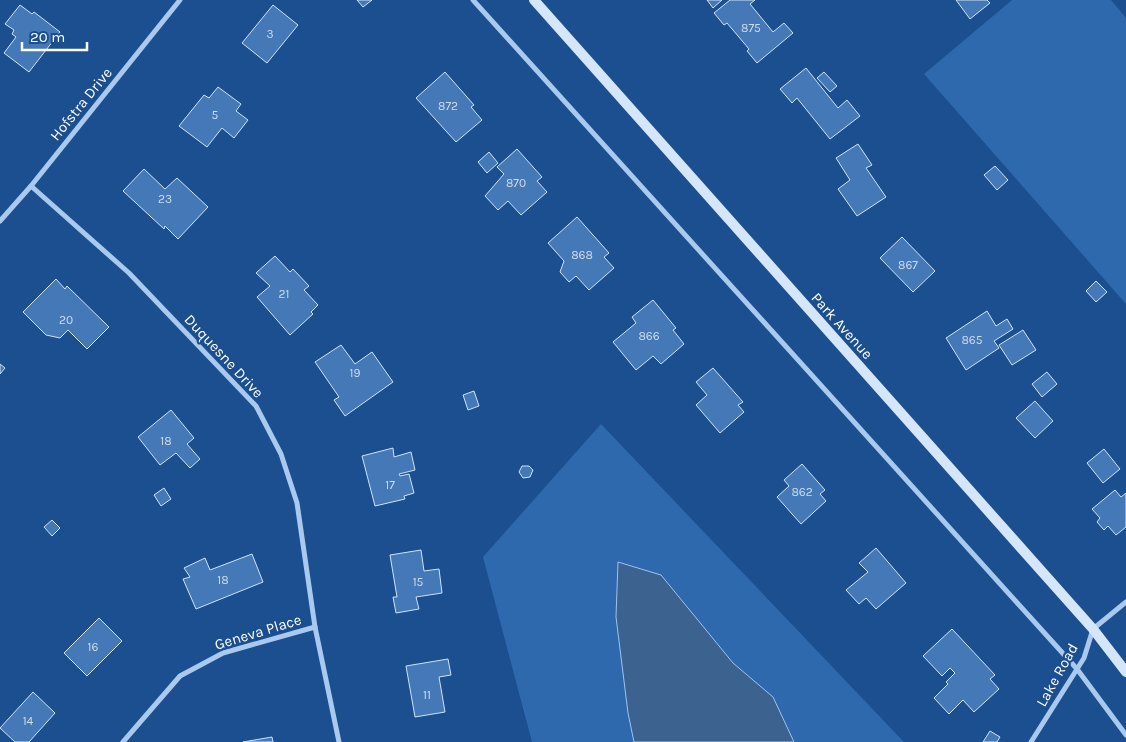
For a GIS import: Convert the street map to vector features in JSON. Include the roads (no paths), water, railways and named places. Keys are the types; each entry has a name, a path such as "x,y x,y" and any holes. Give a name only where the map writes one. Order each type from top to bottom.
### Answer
{"main road":[{"name":"Park Avenue","path":"534,0 1093,630 1126,672"}],"street":[{"name":"Hofstra Drive","path":"0,221 31,186 180,0"},
{"path":"473,0 1077,670 1126,735"},
{"name":"Duquesne Drive","path":"31,186 129,273 256,406 281,454 297,502 315,627 339,742"},
{"name":"Lake Road","path":"1031,742 1084,658 1093,630 1126,602"},
{"name":"Geneva Place","path":"123,742 180,676 223,653 315,627"}]}
